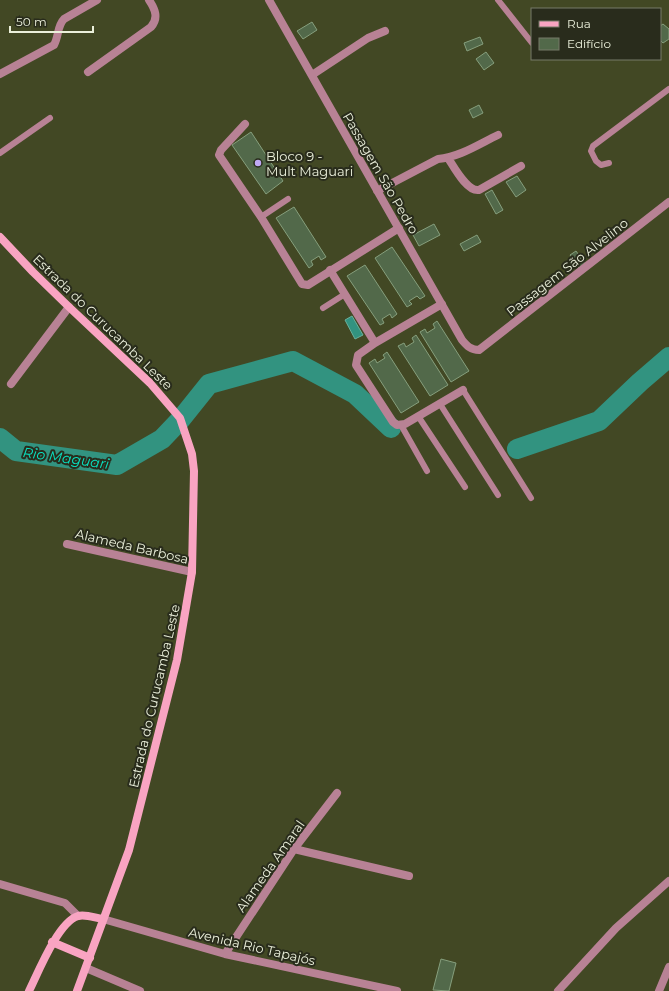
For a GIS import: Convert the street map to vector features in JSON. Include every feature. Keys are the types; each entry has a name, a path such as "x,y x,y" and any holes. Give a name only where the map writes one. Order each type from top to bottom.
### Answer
{"main road":[{"name":"Estrada do Curucamba Leste","path":"0,237 69,307 150,383 182,422 192,454 194,471 192,572 177,660 130,842 77,991"},
{"path":"29,991 52,942 67,923 78,916 103,919"},
{"path":"52,942 90,958"}],"street":[{"path":"0,74 54,45 60,23 64,19 97,0"},
{"path":"88,72 154,24 156,14 149,0"},
{"name":"Passagem São Pedro","path":"269,0 462,340 468,347 474,350 479,350"},
{"path":"312,75 368,38 385,31"},
{"path":"245,124 221,150 219,155 261,217 300,283 308,285 399,228"},
{"path":"377,191 438,159 458,155 498,135"},
{"path":"448,158 469,187 476,190 479,190 521,166"},
{"name":"Passagem São Alvelino","path":"479,350 669,202"},
{"path":"330,270 375,343"},
{"path":"442,304 375,343 358,355 356,365 392,422 401,426 463,390"},
{"path":"11,384 69,307"},
{"name":"Alameda Barbosa","path":"67,544 192,572"},
{"name":"Alameda Amaral","path":"225,954 294,849 337,793"},
{"path":"294,849 409,876"},
{"path":"558,991 616,928 669,882"},
{"path":"0,884 65,903 78,916"},
{"name":"Avenida Rio Tapajós","path":"103,919 225,954 397,991"},
{"path":"659,991 669,967"},
{"path":"86,968 140,991"}],"lane":[{"path":"498,0 531,42"},
{"path":"609,163 601,165 596,161 591,153 591,148 669,89"},
{"path":"0,153 50,118"},
{"path":"261,217 288,199"},
{"path":"323,308 345,294"},
{"path":"463,390 532,498"},
{"path":"440,404 498,495"},
{"path":"418,416 465,487"},
{"path":"401,426 427,471"}],"water":[{"path":"352,316 363,335 355,339 345,320"}],"building":[{"path":"312,22 317,30 303,39 297,31"},
{"path":"663,24 669,29 669,39 663,43 661,41 661,25"},
{"path":"480,37 483,44 467,51 464,43"},
{"path":"486,52 494,63 484,70 476,59"},
{"path":"479,105 483,113 473,118 469,110"},
{"name":"Bloco 9 - Mult Maguari","path":"251,132 283,181 266,194 232,145"},
{"path":"517,176 526,190 516,197 506,182"},
{"path":"492,190 503,210 496,214 485,194"},
{"path":"294,207 326,257 321,260 319,256 311,261 313,265 309,268 276,218"},
{"path":"434,224 440,235 419,246 413,235"},
{"path":"477,235 481,242 464,251 460,244"},
{"path":"392,247 425,296 420,299 417,296 409,301 412,304 407,307 375,258"},
{"path":"576,251 585,264 579,268 570,255"},
{"path":"365,265 397,314 392,318 390,314 382,319 384,323 380,325 347,276"},
{"path":"437,321 469,371 451,382 420,332 425,329 427,333 435,328 433,324"},
{"path":"416,335 448,385 430,396 398,346 404,343 406,347 414,342 412,338"},
{"path":"387,352 419,402 401,413 369,363 375,359 377,363 385,358 383,355"},
{"path":"441,959 456,963 449,991 433,990"}],"waterway":[{"name":"Rio Maguari","path":"517,449 599,421 669,357"},
{"name":"Rio Maguari","path":"0,438 16,451 117,465 162,439 181,419 209,384 293,361 355,394 391,428"}],"place":[{"name":"Bloco 9 - Mult Maguari","path":"258,163"}]}
